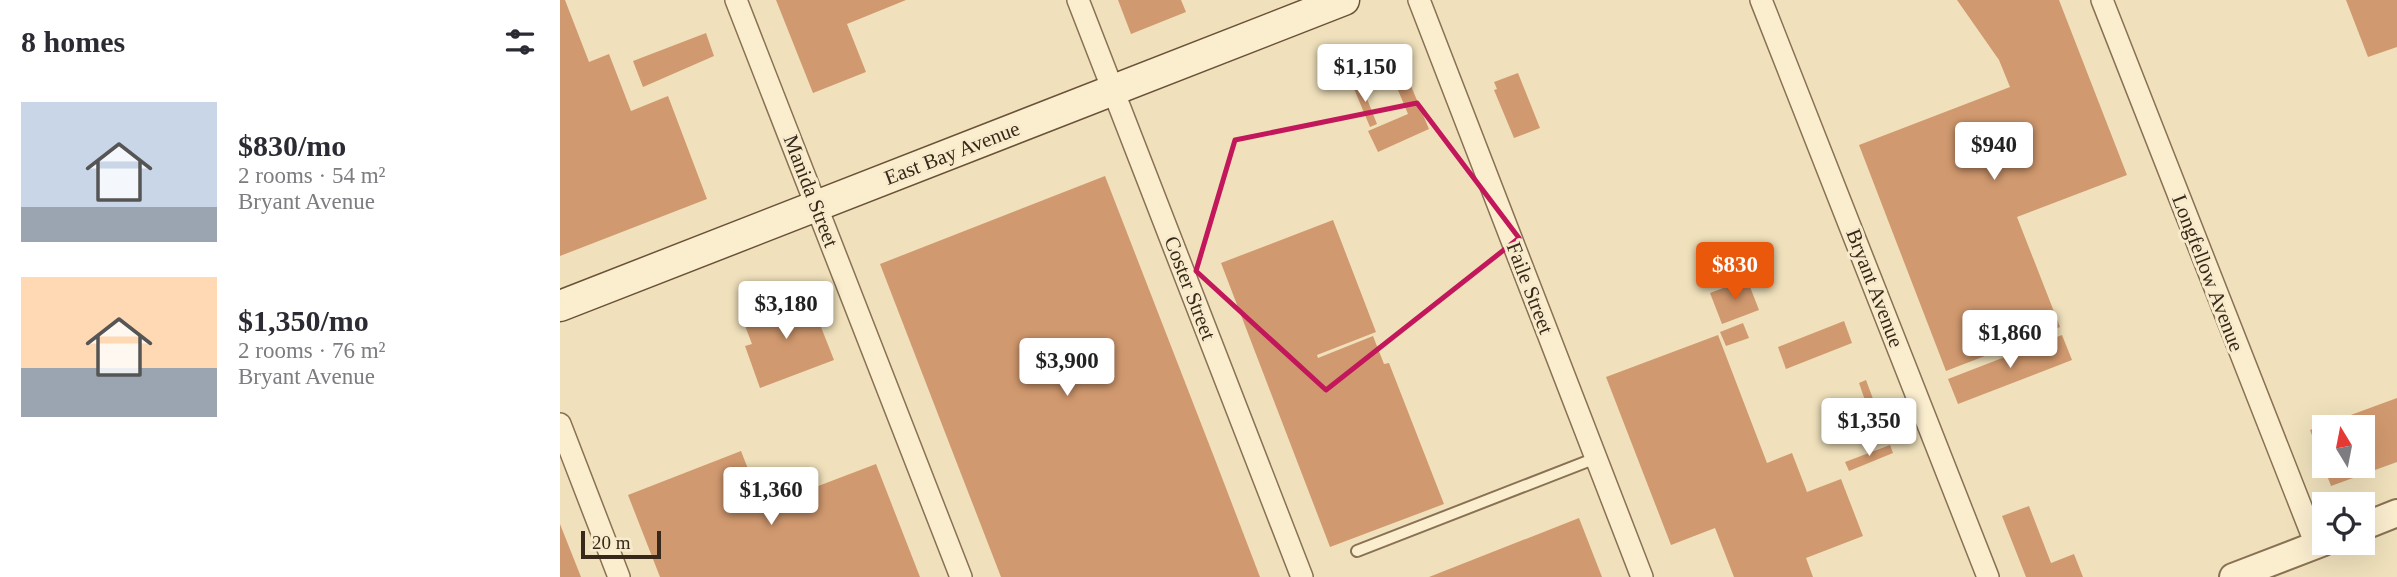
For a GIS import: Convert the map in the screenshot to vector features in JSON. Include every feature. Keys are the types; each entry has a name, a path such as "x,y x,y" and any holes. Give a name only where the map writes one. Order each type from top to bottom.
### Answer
{"main road":[{"name":"East Bay Avenue","path":"560,306 1344,0"}],"street":[{"name":"Manida Street","path":"736,0 961,577"},
{"name":"Coster Street","path":"1078,0 1302,577"},
{"name":"Faile Street","path":"1419,0 1642,577"},
{"name":"Bryant Avenue","path":"1761,0 1988,577"},
{"name":"Longfellow Avenue","path":"2102,0 2312,523"},
{"path":"560,424 619,577"},
{"path":"2375,522 2397,513"},
{"path":"2233,577 2312,546"}],"lane":[{"path":"1357,551 1596,458"}],"highlighted area":[{"path":"1417,103 1519,238 1326,390 1196,271 1235,140"}],"building":[{"path":"560,0 565,0 589,62 609,54 631,111 668,96 707,199 560,256"},
{"path":"776,0 906,0 847,24 866,72 813,93"},
{"path":"1118,0 1181,0 1186,12 1131,34"},
{"path":"1957,0 2059,0 2127,175 2017,217 2060,327 1946,371 1859,145 2010,87 1999,60"},
{"path":"2346,0 2397,0 2397,47 2368,57"},
{"path":"706,33 714,56 643,87 633,61"},
{"path":"1398,55 1429,129 1378,152 1368,131 1408,114 1396,81 1390,84 1386,75 1394,71 1392,67 1375,74 1372,67"},
{"path":"1518,73 1540,128 1514,138 1494,90 1497,89 1494,82"},
{"path":"1360,81 1377,124 1370,127 1352,84"},
{"path":"1105,176 1260,577 1001,577 946,435 880,264"},
{"path":"1333,220 1376,332 1317,355 1318,358 1373,336 1384,364 1389,363 1444,504 1330,547 1221,263"},
{"path":"1747,279 1759,310 1722,324 1710,293"},
{"path":"808,294 834,360 760,388 745,346 752,344 742,318"},
{"path":"1844,321 1852,343 1786,369 1778,347"},
{"path":"1743,323 1749,338 1726,346 1720,332"},
{"path":"1718,335 1767,463 1792,453 1807,492 1841,479 1863,536 1806,558 1813,577 1734,577 1715,528 1671,545 1606,377"},
{"path":"2062,335 2072,360 1958,404 1948,379"},
{"path":"1866,380 1876,407 1868,409 1859,383"},
{"path":"2397,398 2397,462 2375,470 2375,415 2351,415"},
{"path":"1890,445 1893,453 1849,471 1845,462"},
{"path":"741,451 763,507 876,464 920,577 660,577 628,495"},
{"path":"2328,478 2353,478 2331,486"},
{"path":"2029,506 2051,563 2074,554 2083,577 2026,577 2002,516"},
{"path":"1579,518 1602,577 1429,577"},
{"path":"560,524 581,577 560,577"}]}
